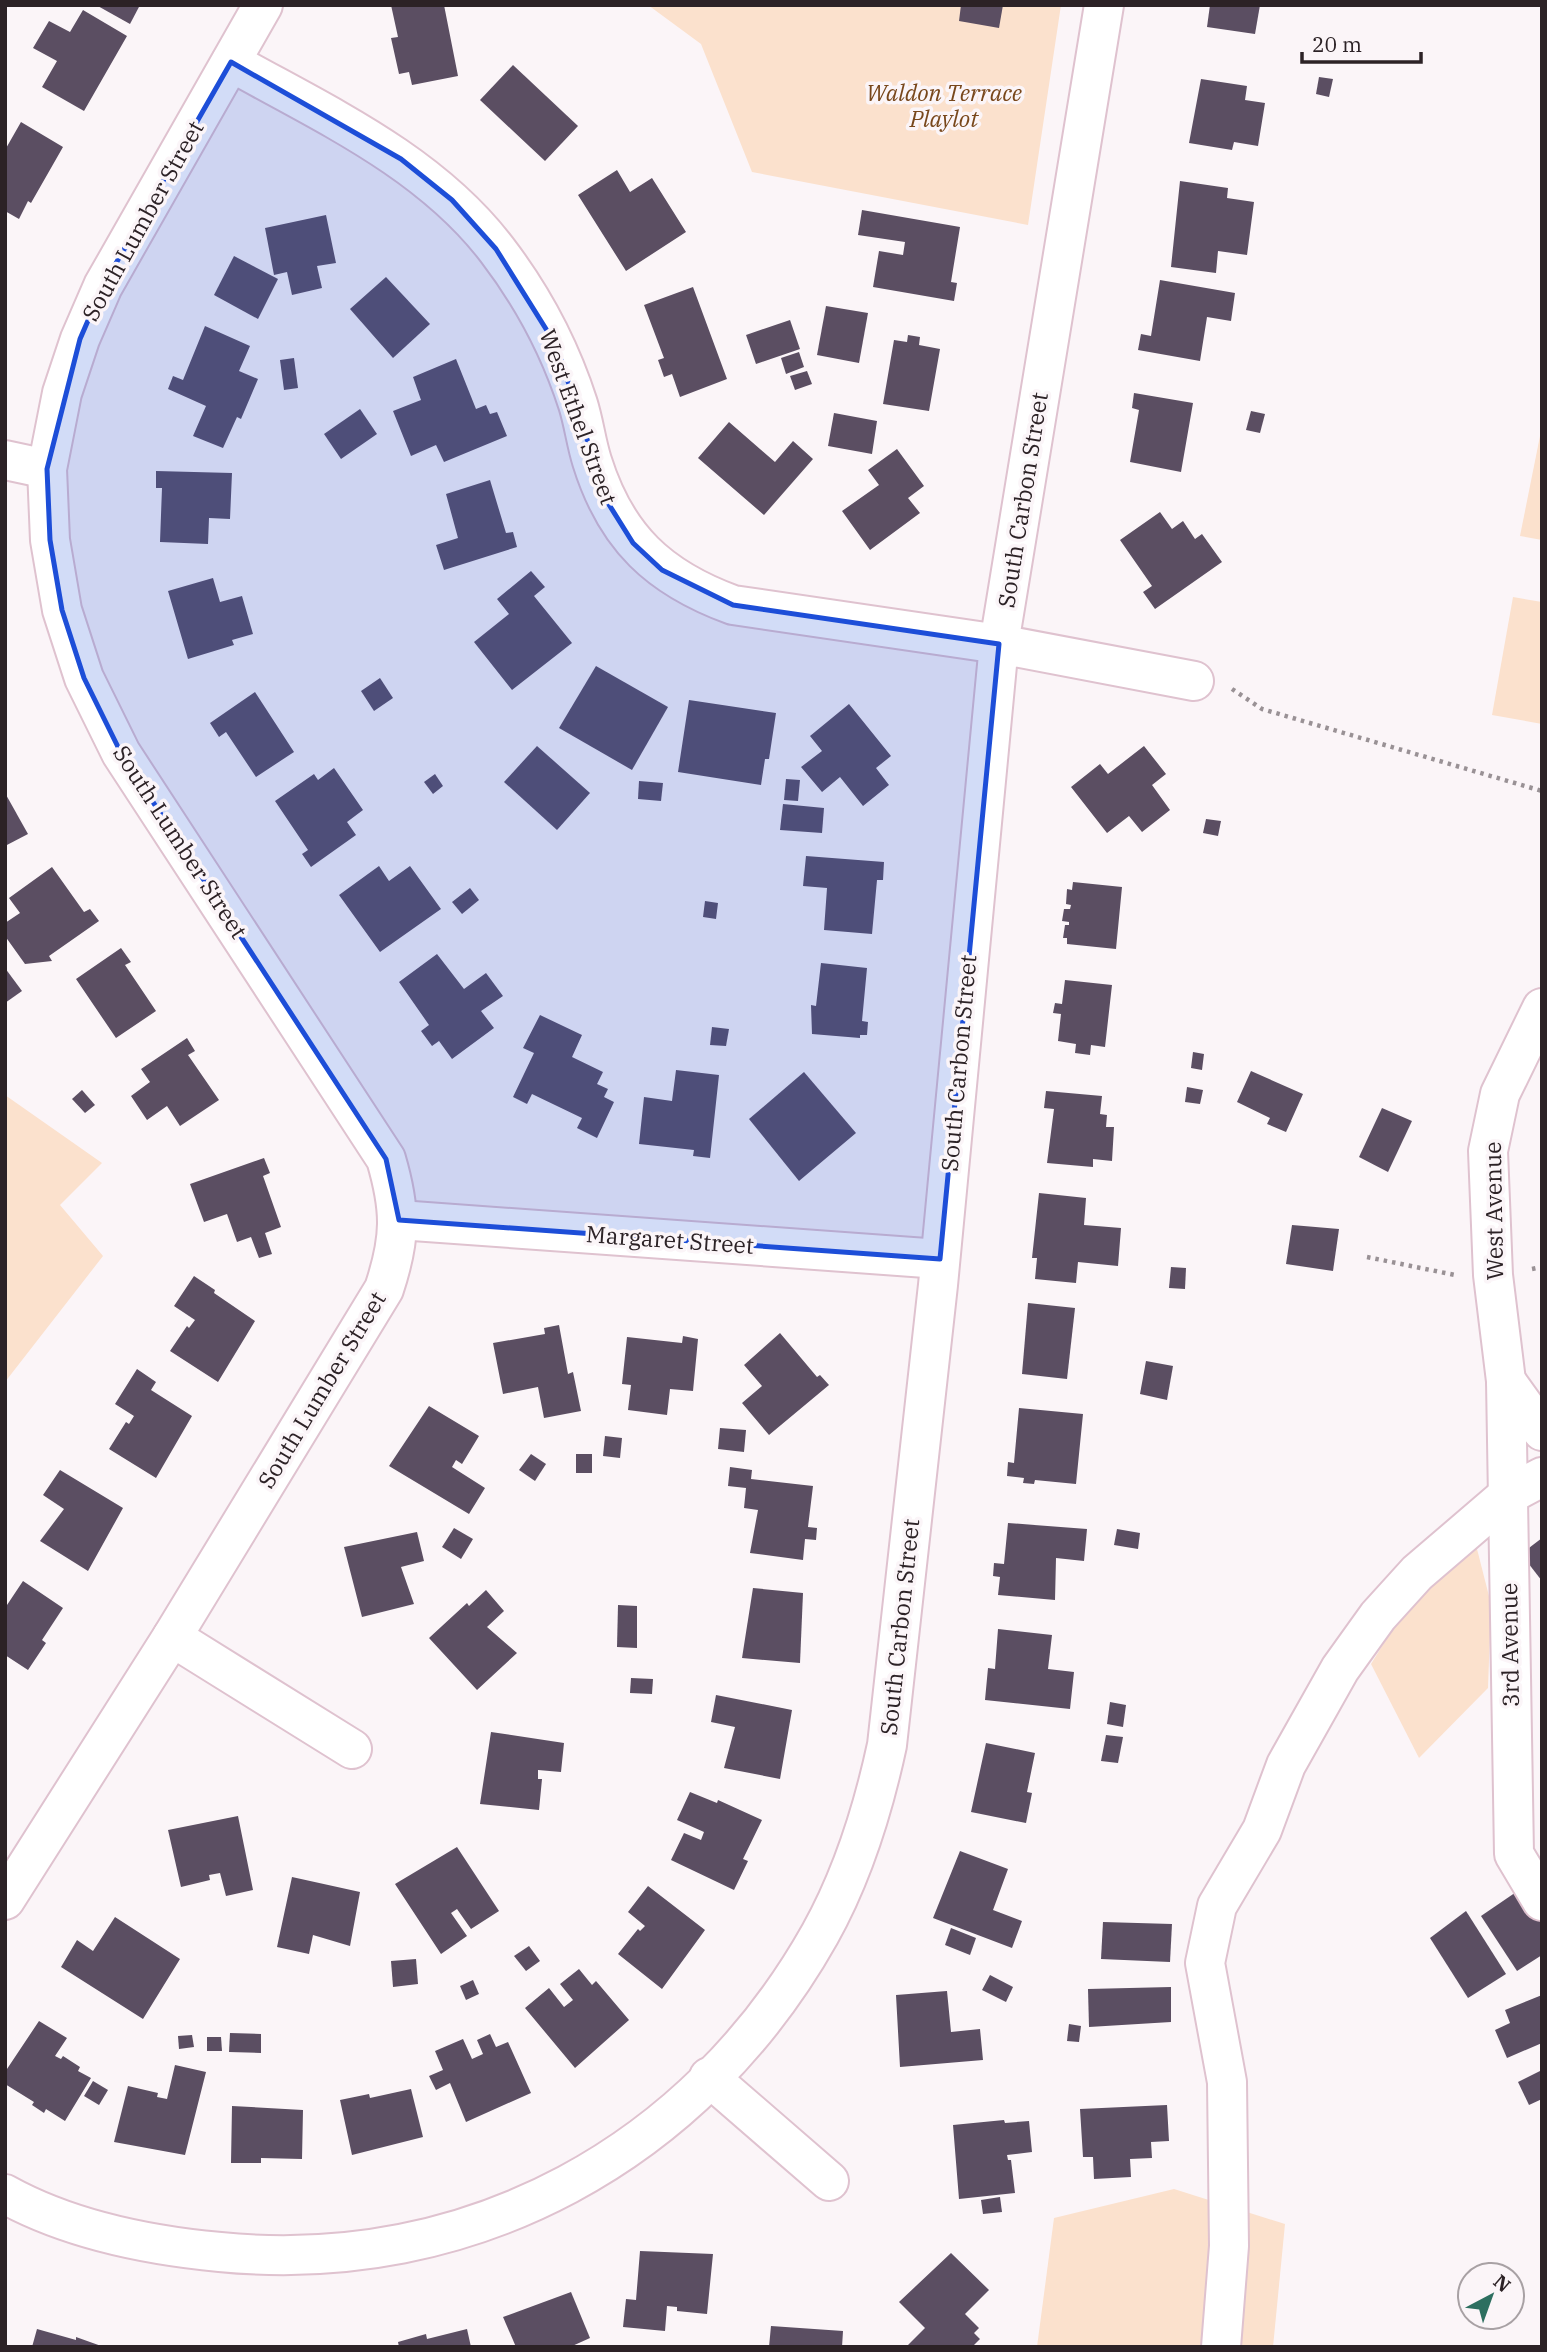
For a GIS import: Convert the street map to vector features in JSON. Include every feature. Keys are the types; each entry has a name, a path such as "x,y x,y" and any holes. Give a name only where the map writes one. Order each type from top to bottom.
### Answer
{"street":[{"name":"South Lumber Street","path":"5,1900 172,1637 384,1289 395,1255 399,1220 398,1199 386,1159 121,753 84,678 58,587 50,540 47,469 62,393 80,339 103,286 263,5"},
{"name":"South Carbon Street","path":"5,2194 43,2215 93,2230 182,2248 272,2258 354,2254 433,2239 491,2221 565,2187 617,2156 665,2119 709,2077 777,2002 820,1934 847,1880 874,1804 887,1745 940,1259 999,644 1104,5"},
{"name":"West Ethel Street","path":"231,62 401,159 452,201 496,249 533,303 556,345 579,406 592,460 608,503 634,542 663,570 697,592 733,605 999,644 1194,681"},
{"path":"5,460 47,469"},
{"name":"West Avenue","path":"1506,1381 1493,1275 1488,1151 1500,1094 1541,1013"},
{"name":"Margaret Street","path":"399,1220 940,1259"},
{"path":"1506,1381 1542,1431"},
{"name":"3rd Avenue","path":"1506,1381 1514,1854 1542,1901"},
{"path":"1221,2347 1229,2246 1227,2082 1205,1963 1217,1906 1262,1830 1286,1765 1340,1669 1378,1616 1417,1573 1508,1495 1542,1477"},
{"path":"172,1637 352,1749"},
{"path":"709,2077 829,2181"}],"path":[{"path":"1194,681 1213,677 1262,709 1542,791"}],"highlighted area":[{"path":"231,62 401,159 452,200 496,249 556,345 608,503 633,543 662,570 733,605 999,644 940,1259 399,1220 386,1159 121,753 84,678 62,610 50,540 47,469 80,339 103,286"}],"green space":[{"name":"Waldon Terrace Playlot","path":"648,5 1061,5 1028,225 752,172 701,44"},
{"path":"1542,426 1542,540 1520,536"},
{"path":"1513,597 1542,602 1542,724 1492,715"},
{"path":"5,1095 102,1163 60,1205 103,1256 5,1382"},
{"path":"1476,1545 1491,1604 1488,1688 1419,1758 1371,1664 1413,1596"},
{"path":"1174,2189 1285,2224 1273,2347 1037,2347 1054,2218"}],"building":[{"path":"96,5 140,5 130,24"},
{"path":"391,5 444,5 458,76 412,85 409,72 399,74 391,38 398,37"},
{"path":"961,5 1003,5 999,28 959,21"},
{"path":"1210,5 1260,5 1255,34 1207,27"},
{"path":"83,10 127,36 84,111 42,87 57,61 33,48 49,21 70,32"},
{"path":"513,65 578,126 545,161 480,100"},
{"path":"1319,77 1333,79 1329,97 1316,94"},
{"path":"1201,79 1247,86 1245,100 1265,103 1258,146 1234,142 1232,150 1189,143"},
{"path":"21,122 63,147 19,219 5,211 5,150"},
{"path":"617,170 630,192 652,178 686,232 626,271 578,195"},
{"path":"1180,181 1228,188 1227,198 1254,202 1247,255 1218,251 1216,273 1171,267"},
{"path":"862,210 960,227 951,282 957,283 954,301 873,287 879,251 903,255 905,242 858,235"},
{"path":"326,215 336,263 317,266 322,288 292,295 287,272 274,275 265,228"},
{"path":"234,256 278,279 258,319 214,295"},
{"path":"386,277 430,324 393,358 350,309"},
{"path":"1160,280 1235,293 1231,321 1207,317 1200,361 1138,350 1141,334 1151,336"},
{"path":"693,287 727,379 680,397 672,374 664,377 658,360 664,358 644,305"},
{"path":"826,306 868,313 859,363 817,355"},
{"path":"790,320 800,349 756,364 746,335"},
{"path":"205,326 250,346 239,371 258,379 241,419 237,417 223,448 193,436 206,406 168,389 173,376 183,380"},
{"path":"908,335 920,337 919,345 940,349 929,411 883,404 894,340 907,342"},
{"path":"799,352 804,367 786,374 781,358"},
{"path":"294,358 298,388 284,390 280,360"},
{"path":"456,359 476,409 486,405 490,414 497,412 507,436 444,462 436,445 411,456 393,411 421,400 413,377"},
{"path":"807,371 812,384 795,390 790,376"},
{"path":"1134,393 1193,403 1181,472 1130,462 1139,410 1132,408"},
{"path":"360,409 377,434 341,459 324,434"},
{"path":"1251,411 1265,414 1260,433 1246,430"},
{"path":"834,413 877,421 872,454 828,446"},
{"path":"729,422 775,462 793,441 813,459 764,515 698,458"},
{"path":"897,449 924,486 908,498 920,513 870,550 842,511 879,485 868,470"},
{"path":"156,471 232,473 230,519 209,518 208,544 160,542 162,488 156,488"},
{"path":"490,480 506,533 513,532 517,547 444,570 436,545 458,538 446,494"},
{"path":"1160,512 1172,529 1183,521 1195,539 1202,534 1222,562 1155,609 1143,592 1152,586 1120,540"},
{"path":"531,571 545,587 534,596 572,643 512,690 474,642 509,614 497,599"},
{"path":"213,578 220,602 242,596 253,634 232,640 234,645 188,659 168,591"},
{"path":"596,666 668,707 632,770 559,728"},
{"path":"380,678 393,698 374,711 361,691"},
{"path":"255,692 294,752 256,777 226,732 219,737 210,723"},
{"path":"689,700 776,713 769,759 765,759 761,785 678,772"},
{"path":"849,704 891,756 876,768 889,785 863,806 840,777 822,792 801,767 822,751 810,736"},
{"path":"537,746 590,793 557,830 504,782"},
{"path":"1144,746 1166,774 1152,785 1170,810 1142,832 1129,816 1107,833 1071,787 1100,764 1108,774"},
{"path":"334,768 363,810 347,822 356,835 311,867 302,854 308,850 275,801 314,774 318,780"},
{"path":"435,774 443,786 433,794 424,782"},
{"path":"786,779 800,780 798,801 784,800"},
{"path":"639,781 663,783 661,801 638,799"},
{"path":"5,793 28,834 5,846"},
{"path":"783,804 824,808 822,833 780,830"},
{"path":"1206,819 1221,821 1218,836 1203,833"},
{"path":"806,856 884,862 883,880 877,880 872,934 824,930 827,888 803,886"},
{"path":"379,866 389,881 410,866 441,909 380,952 339,895"},
{"path":"52,867 84,912 90,909 99,921 49,956 52,961 25,964 5,936 5,923 20,913 9,898"},
{"path":"1073,882 1122,887 1116,949 1067,944 1067,938 1063,938 1065,925 1069,925 1069,922 1062,921 1064,909 1070,909 1071,905 1066,904 1067,889 1072,890"},
{"path":"470,888 479,900 462,914 452,902"},
{"path":"705,901 718,903 716,919 703,917"},
{"path":"121,948 131,962 125,965 156,1011 116,1038 76,979"},
{"path":"437,954 464,989 486,973 503,996 481,1011 494,1028 452,1059 439,1041 432,1046 421,1031 429,1025 399,982"},
{"path":"821,963 867,968 862,1021 868,1022 867,1035 860,1035 860,1038 812,1034 811,1005 816,1006"},
{"path":"5,968 22,991 5,1003"},
{"path":"1065,980 1112,985 1105,1047 1091,1045 1090,1055 1075,1053 1076,1044 1058,1041 1061,1014 1053,1013 1055,1003 1062,1004"},
{"path":"540,1015 582,1035 572,1057 603,1072 597,1084 608,1089 604,1097 614,1102 597,1138 577,1128 582,1118 532,1094 527,1104 513,1097 534,1053 523,1048"},
{"path":"712,1027 729,1029 726,1046 710,1045"},
{"path":"187,1038 195,1051 188,1055 219,1100 180,1126 167,1106 147,1120 131,1096 150,1082 141,1069"},
{"path":"1193,1052 1204,1054 1202,1070 1191,1068"},
{"path":"676,1070 719,1075 710,1158 693,1156 694,1150 639,1144 644,1097 672,1101"},
{"path":"1251,1071 1303,1094 1286,1132 1267,1124 1270,1118 1237,1102"},
{"path":"804,1072 856,1133 799,1181 749,1119"},
{"path":"1187,1087 1203,1090 1200,1104 1185,1102"},
{"path":"82,1090 95,1105 85,1113 72,1099"},
{"path":"1046,1091 1102,1096 1100,1114 1107,1115 1106,1127 1114,1127 1112,1161 1093,1159 1093,1167 1047,1163 1054,1109 1044,1108"},
{"path":"1382,1108 1412,1121 1388,1172 1359,1157"},
{"path":"264,1158 270,1173 263,1176 281,1227 265,1233 272,1254 259,1258 251,1237 237,1242 227,1214 204,1222 190,1184"},
{"path":"1039,1193 1086,1198 1084,1225 1121,1228 1118,1266 1078,1262 1076,1283 1035,1279 1037,1258 1032,1258"},
{"path":"1292,1225 1339,1229 1333,1271 1286,1264"},
{"path":"1171,1267 1186,1268 1185,1289 1169,1288"},
{"path":"194,1276 255,1321 218,1382 170,1351 187,1326 189,1328 195,1320 174,1306"},
{"path":"1028,1303 1075,1308 1067,1379 1022,1374"},
{"path":"559,1325 568,1374 573,1372 581,1411 544,1418 538,1387 503,1394 493,1343 545,1334 544,1328"},
{"path":"780,1333 817,1377 820,1375 829,1385 769,1435 742,1403 762,1386 744,1365"},
{"path":"683,1336 698,1339 693,1391 670,1389 667,1415 628,1410 631,1385 622,1384 627,1337 682,1343"},
{"path":"1146,1361 1173,1366 1167,1400 1140,1394"},
{"path":"137,1369 156,1382 151,1390 192,1416 156,1478 109,1449 126,1422 129,1424 134,1416 115,1404"},
{"path":"429,1406 479,1436 462,1464 456,1460 452,1467 485,1488 469,1514 389,1466"},
{"path":"1019,1408 1083,1414 1076,1484 1035,1480 1034,1484 1023,1483 1024,1478 1007,1476 1008,1462 1014,1463"},
{"path":"720,1428 746,1430 744,1452 718,1449"},
{"path":"605,1436 622,1438 620,1458 603,1456"},
{"path":"531,1454 546,1464 535,1481 519,1470"},
{"path":"576,1454 592,1454 592,1473 576,1473"},
{"path":"730,1467 752,1470 751,1479 813,1486 808,1527 817,1528 816,1540 805,1539 803,1560 750,1553 758,1510 744,1508 746,1488 728,1486"},
{"path":"60,1470 123,1508 88,1571 40,1541 64,1509 43,1495"},
{"path":"1008,1523 1087,1529 1084,1561 1056,1558 1055,1600 998,1595 1000,1577 993,1576 994,1563 1004,1564"},
{"path":"454,1528 473,1539 461,1559 442,1547"},
{"path":"1117,1529 1140,1533 1138,1549 1114,1545"},
{"path":"417,1532 424,1561 401,1567 414,1604 362,1617 344,1547"},
{"path":"1542,1538 1542,1581 1521,1554"},
{"path":"23,1581 63,1608 42,1640 46,1643 28,1670 5,1655 5,1608"},
{"path":"753,1588 803,1593 800,1663 742,1658"},
{"path":"486,1590 504,1611 487,1627 517,1653 477,1690 429,1638 467,1603 469,1606"},
{"path":"618,1605 637,1606 637,1648 617,1647"},
{"path":"998,1629 1052,1635 1048,1669 1074,1672 1070,1709 985,1700 988,1668 995,1669"},
{"path":"631,1678 653,1679 652,1694 630,1693"},
{"path":"716,1695 792,1710 780,1779 724,1768 735,1727 711,1722"},
{"path":"1110,1702 1126,1705 1123,1727 1107,1724"},
{"path":"491,1732 564,1743 561,1772 538,1770 538,1779 542,1779 539,1810 480,1804"},
{"path":"1106,1735 1123,1737 1118,1763 1101,1761"},
{"path":"986,1743 1035,1753 1027,1792 1032,1793 1026,1823 971,1812"},
{"path":"690,1792 717,1803 718,1800 762,1820 743,1859 748,1861 734,1890 671,1860 684,1833 701,1840 704,1832 677,1820"},
{"path":"238,1816 253,1890 226,1896 220,1873 209,1875 210,1880 181,1887 168,1830"},
{"path":"457,1847 499,1911 471,1929 457,1909 451,1913 467,1936 441,1954 395,1884"},
{"path":"960,1851 1008,1869 993,1910 1022,1921 1012,1948 933,1918"},
{"path":"292,1877 360,1892 350,1946 313,1935 309,1954 277,1947"},
{"path":"648,1886 705,1930 662,1989 618,1954 638,1929 640,1931 645,1926 628,1912"},
{"path":"1525,1886 1542,1912 1542,1955 1517,1971 1481,1916"},
{"path":"1466,1911 1506,1974 1468,1998 1430,1938"},
{"path":"115,1917 180,1959 143,2019 61,1967 77,1940 93,1951"},
{"path":"1103,1922 1172,1924 1170,1962 1101,1959"},
{"path":"951,1928 976,1938 970,1955 945,1945"},
{"path":"529,1946 540,1961 526,1971 514,1956"},
{"path":"416,1959 418,1984 393,1987 391,1961"},
{"path":"579,1969 592,1985 596,1981 629,2020 575,2068 525,2008 549,1988 564,2007 573,2000 560,1984"},
{"path":"990,1975 1013,1987 1006,2002 982,1990"},
{"path":"473,1980 479,1994 466,2000 460,1986"},
{"path":"1171,1987 1171,2022 1089,2027 1088,1989"},
{"path":"947,1991 951,2032 980,2029 983,2060 900,2067 896,1995"},
{"path":"1542,1995 1542,2043 1507,2058 1495,2030 1510,2023 1505,2010"},
{"path":"39,2021 67,2038 55,2056 61,2059 63,2056 80,2067 78,2071 91,2078 65,2121 46,2109 44,2113 32,2105 34,2102 5,2084 5,2072"},
{"path":"1069,2024 1081,2026 1079,2042 1067,2041"},
{"path":"230,2033 261,2034 261,2053 229,2052"},
{"path":"490,2034 496,2047 508,2042 531,2093 466,2122 450,2083 436,2090 429,2076 443,2070 435,2051 463,2039 472,2059 483,2054 477,2040"},
{"path":"192,2035 194,2047 179,2049 178,2036"},
{"path":"207,2037 221,2037 222,2051 207,2051"},
{"path":"175,2065 206,2072 185,2155 114,2142 128,2086 158,2093 157,2097 167,2099"},
{"path":"1542,2070 1542,2099 1529,2105 1518,2082"},
{"path":"93,2081 108,2090 99,2105 84,2096"},
{"path":"411,2089 423,2137 352,2155 340,2100 369,2094 370,2098"},
{"path":"1167,2105 1169,2141 1151,2142 1152,2158 1130,2159 1131,2177 1094,2179 1093,2157 1083,2157 1080,2109"},
{"path":"232,2106 303,2110 302,2159 261,2158 261,2163 231,2163"},
{"path":"1004,2120 1005,2123 1029,2121 1032,2152 1007,2155 1008,2160 1011,2160 1015,2193 959,2199 953,2125"},
{"path":"1000,2197 1002,2212 983,2214 981,2200"},
{"path":"640,2251 713,2254 707,2314 677,2311 677,2307 667,2306 665,2331 623,2327 626,2299 636,2300"},
{"path":"951,2253 989,2290 965,2314 979,2328 974,2333 980,2339 972,2347 906,2347 925,2328 899,2302"},
{"path":"571,2292 590,2338 570,2347 516,2347 503,2317"},
{"path":"771,2326 843,2331 842,2347 769,2347"},
{"path":"37,2329 76,2340 76,2337 104,2347 32,2347"},
{"path":"467,2329 471,2347 399,2347 398,2342 426,2334 427,2339"}]}
